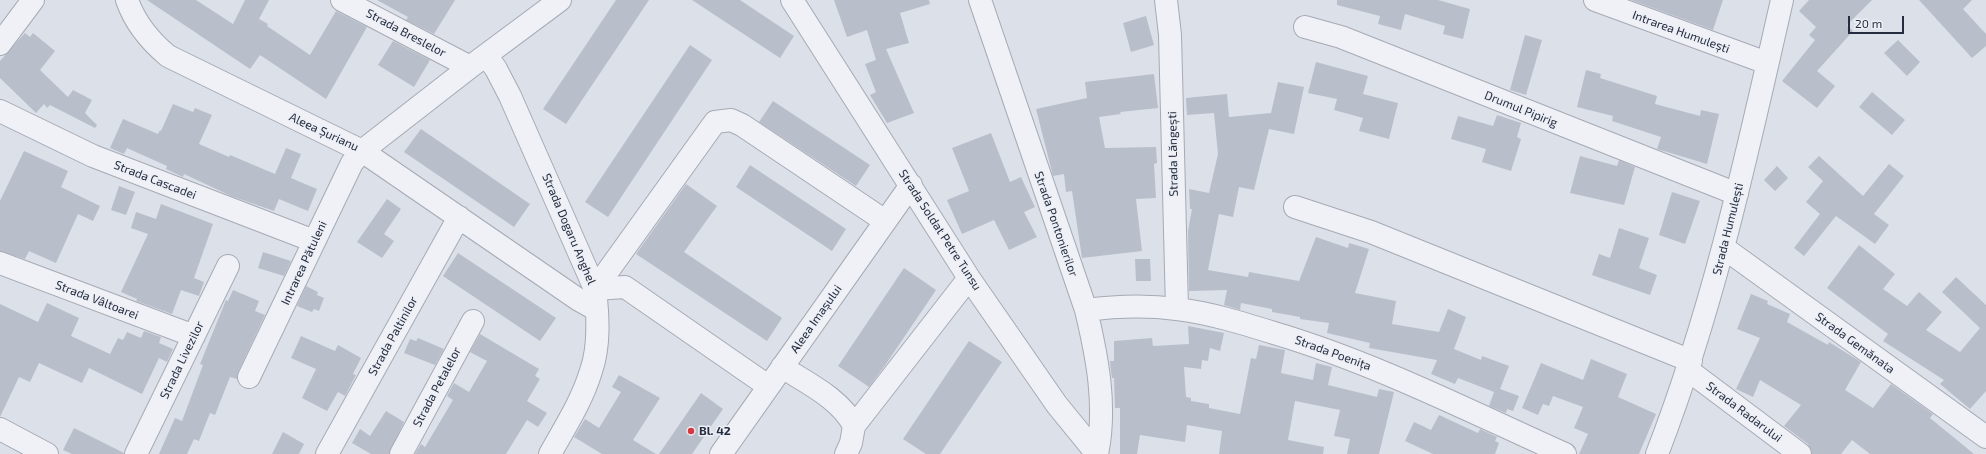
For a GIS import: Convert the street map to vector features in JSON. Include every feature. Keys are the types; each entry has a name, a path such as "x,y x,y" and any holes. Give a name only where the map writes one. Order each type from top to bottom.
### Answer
{"street":[{"path":"0,44 33,0"},
{"name":"Aleea Șurianu","path":"127,0 139,26 155,45 168,56 362,151 478,61 560,0"},
{"name":"Strada Breslelor","path":"342,0 478,61"},
{"name":"Strada Soldat Petre Tunsu","path":"792,0 969,278 1057,405 1097,454"},
{"name":"Strada Pontonierilor","path":"980,0 1086,310 1097,366 1101,400 1102,426 1097,454"},
{"name":"Strada Lăngești","path":"1166,0 1170,35 1177,309"},
{"name":"Intrarea Humulești","path":"1595,0 1767,63"},
{"name":"Strada Humulești","path":"1657,454 1690,366 1724,248 1782,0"},
{"name":"Drumul Pipirig","path":"1305,27 1341,37 1737,194"},
{"name":"Strada Dogaru Anghel","path":"478,61 496,69 510,96 596,299 596,344 592,370 578,404 550,454"},
{"name":"Strada Cascadei","path":"0,112 93,156 314,241"},
{"path":"596,299 715,122 731,120 742,125 885,221"},
{"path":"362,151 579,300 596,299 625,287 768,386"},
{"name":"Intrarea Pătuleni","path":"249,377 352,163 362,151"},
{"name":"Aleea Imașului","path":"721,454 911,185"},
{"name":"Strada Radarului","path":"1294,207 1371,232 1690,366 1800,454"},
{"name":"Strada Paltinilor","path":"327,454 459,217"},
{"name":"Strada Gemănata","path":"1724,248 1986,437"},
{"name":"Strada Vâltoarei","path":"0,263 194,336"},
{"name":"Strada Livezilor","path":"136,454 228,266"},
{"path":"846,454 854,426 969,278"},
{"name":"Strada Poenița","path":"1086,310 1123,306 1177,309 1246,324 1304,342 1371,366 1565,454"},
{"name":"Strada Petalelor","path":"401,454 473,321"},
{"path":"782,367 826,395 846,413 854,426"},
{"path":"0,429 48,454"}],"building":[{"path":"147,0 196,0 233,24 245,0 269,0 259,19 310,55 336,11 367,27 326,99 260,55 250,69"},
{"path":"377,0 455,0 434,34 406,20 408,17"},
{"path":"616,0 649,0 566,124 543,109"},
{"path":"692,0 740,0 794,36 780,58"},
{"path":"834,0 929,0 930,4 900,13 909,43 886,49 914,113 887,123 870,95 876,92 865,64 876,60 867,30 847,37"},
{"path":"1337,0 1438,0 1470,9 1463,39 1443,34 1445,26 1405,14 1401,30 1378,24 1380,16 1337,5"},
{"path":"1631,0 1723,0 1713,30"},
{"path":"1809,0 1872,0 1847,25 1853,31 1817,71 1835,86 1817,108 1782,81 1815,40 1809,35 1816,27 1799,11"},
{"path":"1919,0 1972,0 1963,9 1986,34 1986,46 1972,58"},
{"path":"1146,16 1154,45 1131,52 1123,23"},
{"path":"25,33 30,37 33,33 55,51 40,70 68,97 73,90 92,100 85,113 97,125 95,128 50,105 47,108 44,104 36,113 0,78 0,61"},
{"path":"1525,35 1542,40 1526,95 1510,90"},
{"path":"1898,40 1920,62 1907,76 1884,53"},
{"path":"393,41 430,60 414,87 378,65"},
{"path":"690,45 712,60 608,217 585,202"},
{"path":"1316,62 1368,76 1363,94 1398,103 1389,139 1359,131 1363,118 1334,110 1337,99 1308,93"},
{"path":"1586,70 1601,74 1600,78 1657,96 1655,104 1700,116 1701,110 1719,114 1707,164 1657,149 1661,137 1612,121 1613,116 1577,107"},
{"path":"1154,74 1158,108 1120,112 1121,114 1099,117 1105,148 1156,147 1157,163 1154,164 1156,198 1136,199 1142,251 1082,258 1072,191 1066,192 1064,174 1053,176 1036,109 1087,98 1085,82"},
{"path":"1278,82 1304,87 1294,134 1269,129 1254,190 1239,187 1233,217 1219,214 1208,270 1248,277 1249,272 1299,281 1316,237 1348,248 1349,243 1369,249 1355,293 1396,301 1392,324 1439,332 1448,309 1466,317 1454,349 1481,360 1482,356 1509,366 1500,389 1519,396 1513,411 1507,409 1506,413 1489,406 1494,392 1458,378 1455,384 1431,374 1437,360 1369,348 1370,343 1327,333 1329,323 1300,319 1300,317 1272,312 1272,309 1241,303 1240,310 1224,305 1227,290 1189,291 1188,231 1192,209 1190,209 1189,189 1209,193 1218,154 1214,113 1187,115 1186,98 1227,94 1229,117 1271,113"},
{"path":"1872,92 1905,120 1892,135 1859,107"},
{"path":"773,101 870,165 856,186 759,122"},
{"path":"173,104 193,112 195,108 212,115 199,144 229,157 230,155 275,174 286,148 301,154 291,178 317,189 308,211 279,199 274,211 231,196 184,174 183,177 166,169 167,166 127,148 124,154 110,148 123,119 158,134 160,130 161,131"},
{"path":"1497,115 1521,123 1517,137 1521,139 1511,171 1482,162 1486,149 1451,139 1458,116 1493,126"},
{"path":"421,129 530,204 514,227 404,152"},
{"path":"991,133 1010,182 1021,177 1035,207 1024,212 1037,237 1009,250 994,220 962,234 947,200 969,191 952,148"},
{"path":"24,151 68,171 61,187 100,206 93,221 78,214 56,263 29,251 25,259 0,251 0,201"},
{"path":"1580,156 1617,166 1619,160 1635,167 1624,205 1570,193"},
{"path":"1819,156 1863,196 1889,164 1904,176 1874,214 1889,225 1875,244 1836,216 1804,256 1794,248 1820,214 1806,202 1823,181 1808,167"},
{"path":"750,165 846,229 832,251 736,187"},
{"path":"1777,166 1788,178 1775,191 1764,180"},
{"path":"686,184 717,206 684,252 782,318 767,341 636,254"},
{"path":"119,186 135,192 126,215 111,210"},
{"path":"1672,192 1700,201 1685,244 1659,235"},
{"path":"387,199 401,209 384,234 394,241 382,258 357,242"},
{"path":"161,204 213,224 194,278 204,282 199,296 181,290 172,314 136,301 137,299 121,292 148,234 131,228 136,212 156,219"},
{"path":"1619,228 1649,238 1639,268 1657,275 1650,295 1592,275 1599,254 1610,258"},
{"path":"1859,245 1895,274 1883,289 1907,306 1919,292 1942,312 1926,330 1960,352 1980,328 1942,292 1956,277 1986,305 1986,391 1970,409 1940,384 1944,380 1883,341 1888,334 1827,288"},
{"path":"263,252 291,261 284,276 258,268"},
{"path":"458,253 556,318 540,341 443,276"},
{"path":"1135,259 1150,259 1151,281 1136,281"},
{"path":"904,268 936,290 869,387 838,366"},
{"path":"306,286 318,292 317,295 324,298 319,311 314,309 312,312 297,306"},
{"path":"233,290 259,301 255,311 265,315 238,372 237,379 230,377 215,415 210,413 199,441 194,439 187,454 159,454 175,418 182,421 203,365 200,364 226,300 228,301"},
{"path":"1751,294 1768,301 1767,304 1790,314 1787,322 1828,345 1829,342 1861,362 1845,390 1873,408 1891,384 1933,414 1930,418 1974,454 1870,454 1852,440 1841,454 1812,454 1808,444 1784,426 1801,405 1760,380 1753,397 1736,389 1760,338 1737,329"},
{"path":"47,303 79,318 71,336 110,354 118,338 123,340 127,332 141,338 144,331 161,337 159,343 173,349 167,362 159,358 142,394 89,368 82,383 39,363 30,382 19,377 0,417 0,304 38,322"},
{"path":"1188,326 1224,333 1220,351 1210,348 1208,361 1202,360 1201,369 1184,367 1186,397 1191,398 1191,401 1209,404 1209,408 1240,414 1251,358 1256,359 1259,345 1285,350 1281,373 1313,380 1316,363 1332,367 1328,385 1377,397 1379,389 1394,392 1379,454 1347,454 1350,439 1334,436 1340,410 1295,401 1288,440 1324,447 1323,454 1219,454 1222,431 1187,425 1185,442 1140,435 1137,454 1120,454 1120,408 1115,408 1114,378 1112,378 1110,361 1114,361 1114,341 1152,338 1153,346 1189,344"},
{"path":"480,334 539,369 535,376 540,379 527,401 547,413 538,427 527,420 506,454 415,454 421,444 425,447 453,400 447,396 454,383 469,392 487,361 470,352"},
{"path":"301,336 335,351 338,345 361,358 353,374 356,375 345,396 338,392 327,411 302,398 316,369 291,358"},
{"path":"418,338 444,349 435,365 404,353 410,339 416,341"},
{"path":"969,341 1002,362 940,454 926,454 903,439"},
{"path":"1591,359 1627,374 1618,397 1656,414 1639,454 1579,454 1588,434 1574,428 1583,407 1553,396 1549,406 1543,404 1538,415 1522,408 1541,363 1583,380"},
{"path":"619,375 660,398 633,440 656,454 602,454 574,437 585,419 599,428 621,392 612,387"},
{"name":"Bl. 42","path":"701,393 723,409 692,454 659,454"},
{"path":"386,411 404,422 389,454 371,454 352,443 360,429 370,436"},
{"path":"1439,415 1478,433 1480,429 1497,437 1495,441 1499,443 1495,454 1433,454 1405,441 1414,422 1431,430"},
{"path":"74,428 124,454 72,454 63,450"},
{"path":"283,432 304,444 299,454 272,454"}],"place":[{"name":"Bl. 42","path":"691,431"}]}
